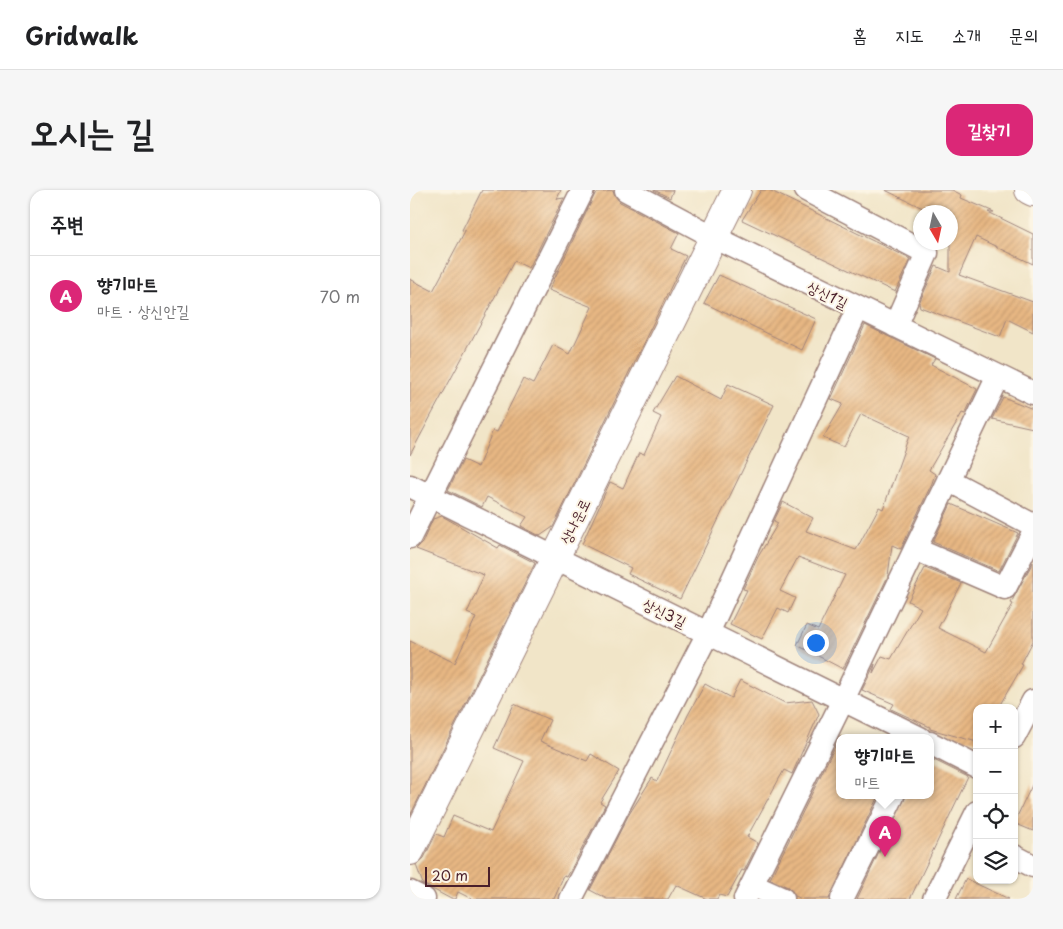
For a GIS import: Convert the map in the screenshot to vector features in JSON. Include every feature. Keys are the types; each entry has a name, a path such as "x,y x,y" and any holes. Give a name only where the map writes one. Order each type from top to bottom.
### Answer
{"street":[{"path":"410,537 583,190"},
{"name":"상신1길","path":"626,190 714,237 1033,393"},
{"name":"상나운로","path":"410,851 737,190"},
{"path":"806,190 927,253 894,326"},
{"path":"1029,190 1033,192"},
{"path":"571,899 708,633 858,308"},
{"path":"783,899 748,892 843,700 998,376"},
{"path":"948,480 1033,525"},
{"name":"상신3길","path":"410,486 912,734"},
{"path":"915,549 1004,588 1033,533"},
{"path":"1018,729 1033,701"},
{"path":"934,746 973,765"},
{"path":"842,899 892,799"},
{"path":"934,899 972,834"},
{"path":"1018,858 1033,866"},
{"path":"410,892 424,899"}],"building":[{"path":"482,190 561,190 557,199 564,198 529,268 514,261 410,455 410,279 433,291 465,231 462,230"},
{"path":"613,190 620,202 679,233 671,249 686,256 553,527 540,536 521,526 527,517 487,497 482,507 448,490 463,460 478,467 493,430 497,432 523,379 533,384 553,345 570,354 592,307 549,290 596,192"},
{"path":"654,190 673,190 670,198"},
{"path":"761,190 769,190 910,259 895,292 742,220"},
{"path":"885,190 952,190 962,195 961,198 994,212 988,212 1033,234 1033,264 976,237 959,275 1033,302 1033,332 1007,319 1000,337 920,307 919,303 936,266 950,272 950,250 958,250 958,205 916,205"},
{"path":"719,275 816,319 802,350 704,303"},
{"path":"865,325 935,359 931,365 977,389 965,414 962,413 929,470 935,474 932,483 901,549 892,545 888,576 843,669 797,645 807,625 818,630 845,575 798,557 780,591 795,598 788,613 778,608 762,639 730,624 747,590 743,589 758,557 778,523 774,521 783,502 813,518 806,531 856,550 879,507 883,509 909,436 861,414 844,447 823,438 843,404 831,399"},
{"path":"675,376 721,400 728,384 774,405 680,599 628,574 631,568 582,544 610,482 623,488 639,453 644,455 661,417 653,413"},
{"path":"1003,397 1033,409 1033,428 992,419"},
{"path":"951,504 1018,533 999,571 933,542"},
{"path":"442,516 498,548 500,545 535,563 410,816 410,641 455,663 476,617 467,613 484,575 416,549 422,543 433,519"},
{"path":"1033,562 1033,641 1021,664 1023,665 1000,704 973,704 973,741 930,729 930,727 891,709 894,704 862,690 875,664 873,673 882,656 891,659 921,608 908,601 925,568 961,583 938,628 986,652 1013,604 1011,603"},
{"path":"740,680 785,703 812,700 819,714 792,774 784,770 747,837 758,843 744,871 742,870 727,897 719,895 717,899 707,899 676,885 668,899 607,899 590,890 628,816 652,778 657,781 705,684 731,698"},
{"path":"514,704 550,720 540,741 587,761 591,754 619,771 600,802 605,805 567,877 564,876 554,899 472,899 458,892 455,899 451,899 423,884 416,865 424,858 436,834 444,837 453,816 491,832 524,761 494,748"},
{"path":"836,744 836,799 877,799 829,899 802,899 795,896 788,887 770,879"},
{"path":"934,760 968,777 910,899 857,899 905,799 934,799"},
{"path":"1033,783 1033,831 1018,825 1018,815"},
{"path":"966,879 973,884 1009,899 956,899"}],"place":[{"name":"향기마트","path":"885,857"}]}
